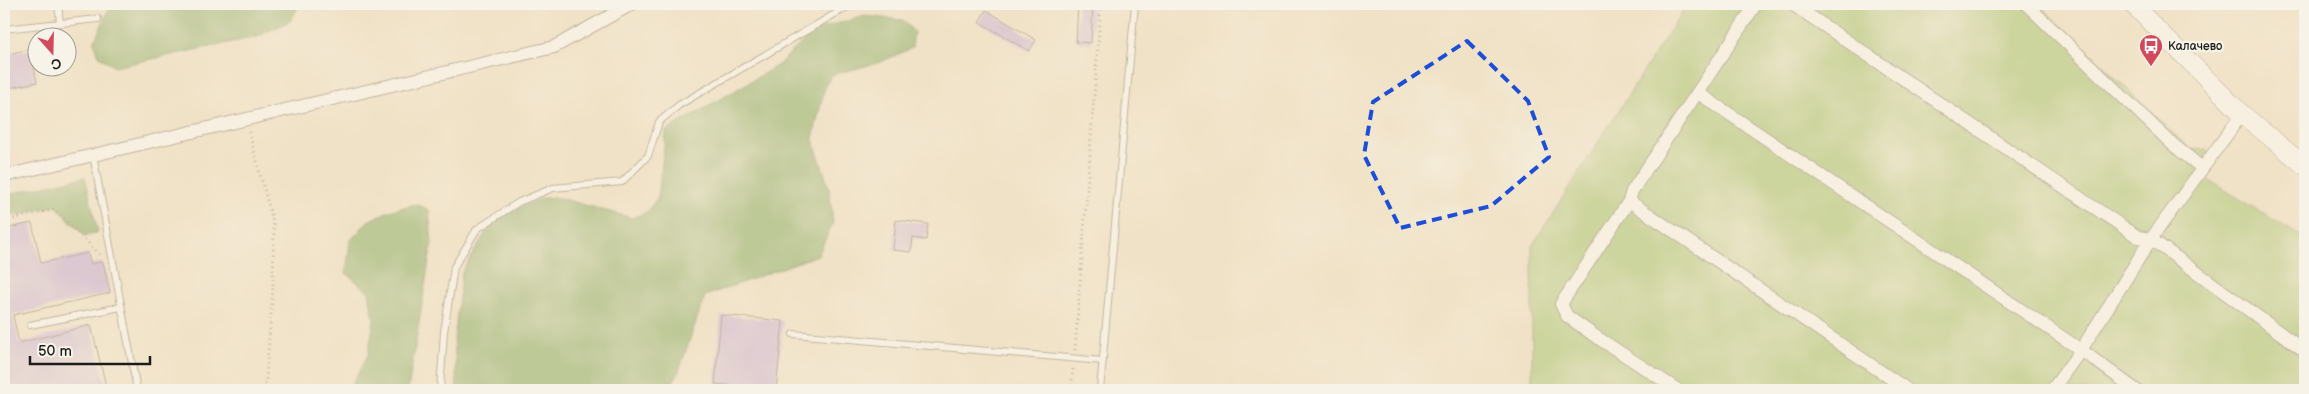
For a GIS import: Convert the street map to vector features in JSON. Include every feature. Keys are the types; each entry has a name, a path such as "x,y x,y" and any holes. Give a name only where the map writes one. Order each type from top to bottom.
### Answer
{"main road":[{"path":"2132,4 2242,114 2305,166"}],"street":[{"path":"4,176 554,47 632,4"},
{"path":"1678,390 1567,316 1561,304 1629,201 1632,191 1756,4"},
{"path":"1792,4 2138,237 2151,239 2305,350"},
{"path":"2026,4 2171,143 2202,168"},
{"path":"1698,92 2081,350 2136,390"},
{"path":"2052,390 2081,350 2151,239 2242,114"},
{"path":"1629,201 1908,390"}],"lane":[{"path":"58,4 60,23"},
{"path":"440,390 444,332 454,267 477,229 519,202 553,188 622,182 648,156 659,122 679,105 852,4"},
{"path":"1100,390 1135,4"},
{"path":"5,28 98,19"},
{"path":"93,155 137,390"},
{"path":"30,325 121,307"},
{"path":"793,334 1103,361"}],"path":[{"path":"1072,390 1101,4"},
{"path":"245,120 274,226 273,288 265,390"},
{"path":"4,221 55,209 103,259"}],"highlighted area":[{"path":"1467,41 1528,101 1549,157 1491,206 1400,228 1364,155 1373,102"}],"green space":[{"path":"117,4 300,4 290,21 257,37 114,67 99,56 94,42 108,11"},
{"path":"1687,4 2038,4 2191,150 2206,149 2214,157 2207,179 2305,239 2305,390 1532,390 1532,246"},
{"path":"865,16 903,20 914,32 912,48 881,62 831,75 824,90 813,139 829,188 833,223 818,255 705,296 677,376 667,390 457,390 454,339 462,272 495,217 543,198 560,198 632,218 647,212 658,197 666,131 778,65 815,30"},
{"path":"85,177 98,232 85,236 56,206 4,218 4,195"},
{"path":"416,204 429,210 432,243 408,390 349,390 368,355 374,320 369,292 346,273 350,241 368,221 389,211"}],"building":[{"path":"1078,4 1093,4 1091,43 1076,42"},
{"path":"986,10 1036,40 1029,51 979,22"},
{"path":"28,49 28,78 36,78 37,82 4,89 4,55"},
{"path":"896,220 928,224 926,240 913,238 911,252 893,250"},
{"path":"32,223 41,263 88,253 91,264 103,262 110,293 13,315 19,343 91,325 107,390 4,390 4,229"},
{"path":"721,315 783,321 776,390 715,384"}],"place":[{"name":"Калачево","path":"2151,67"}]}
